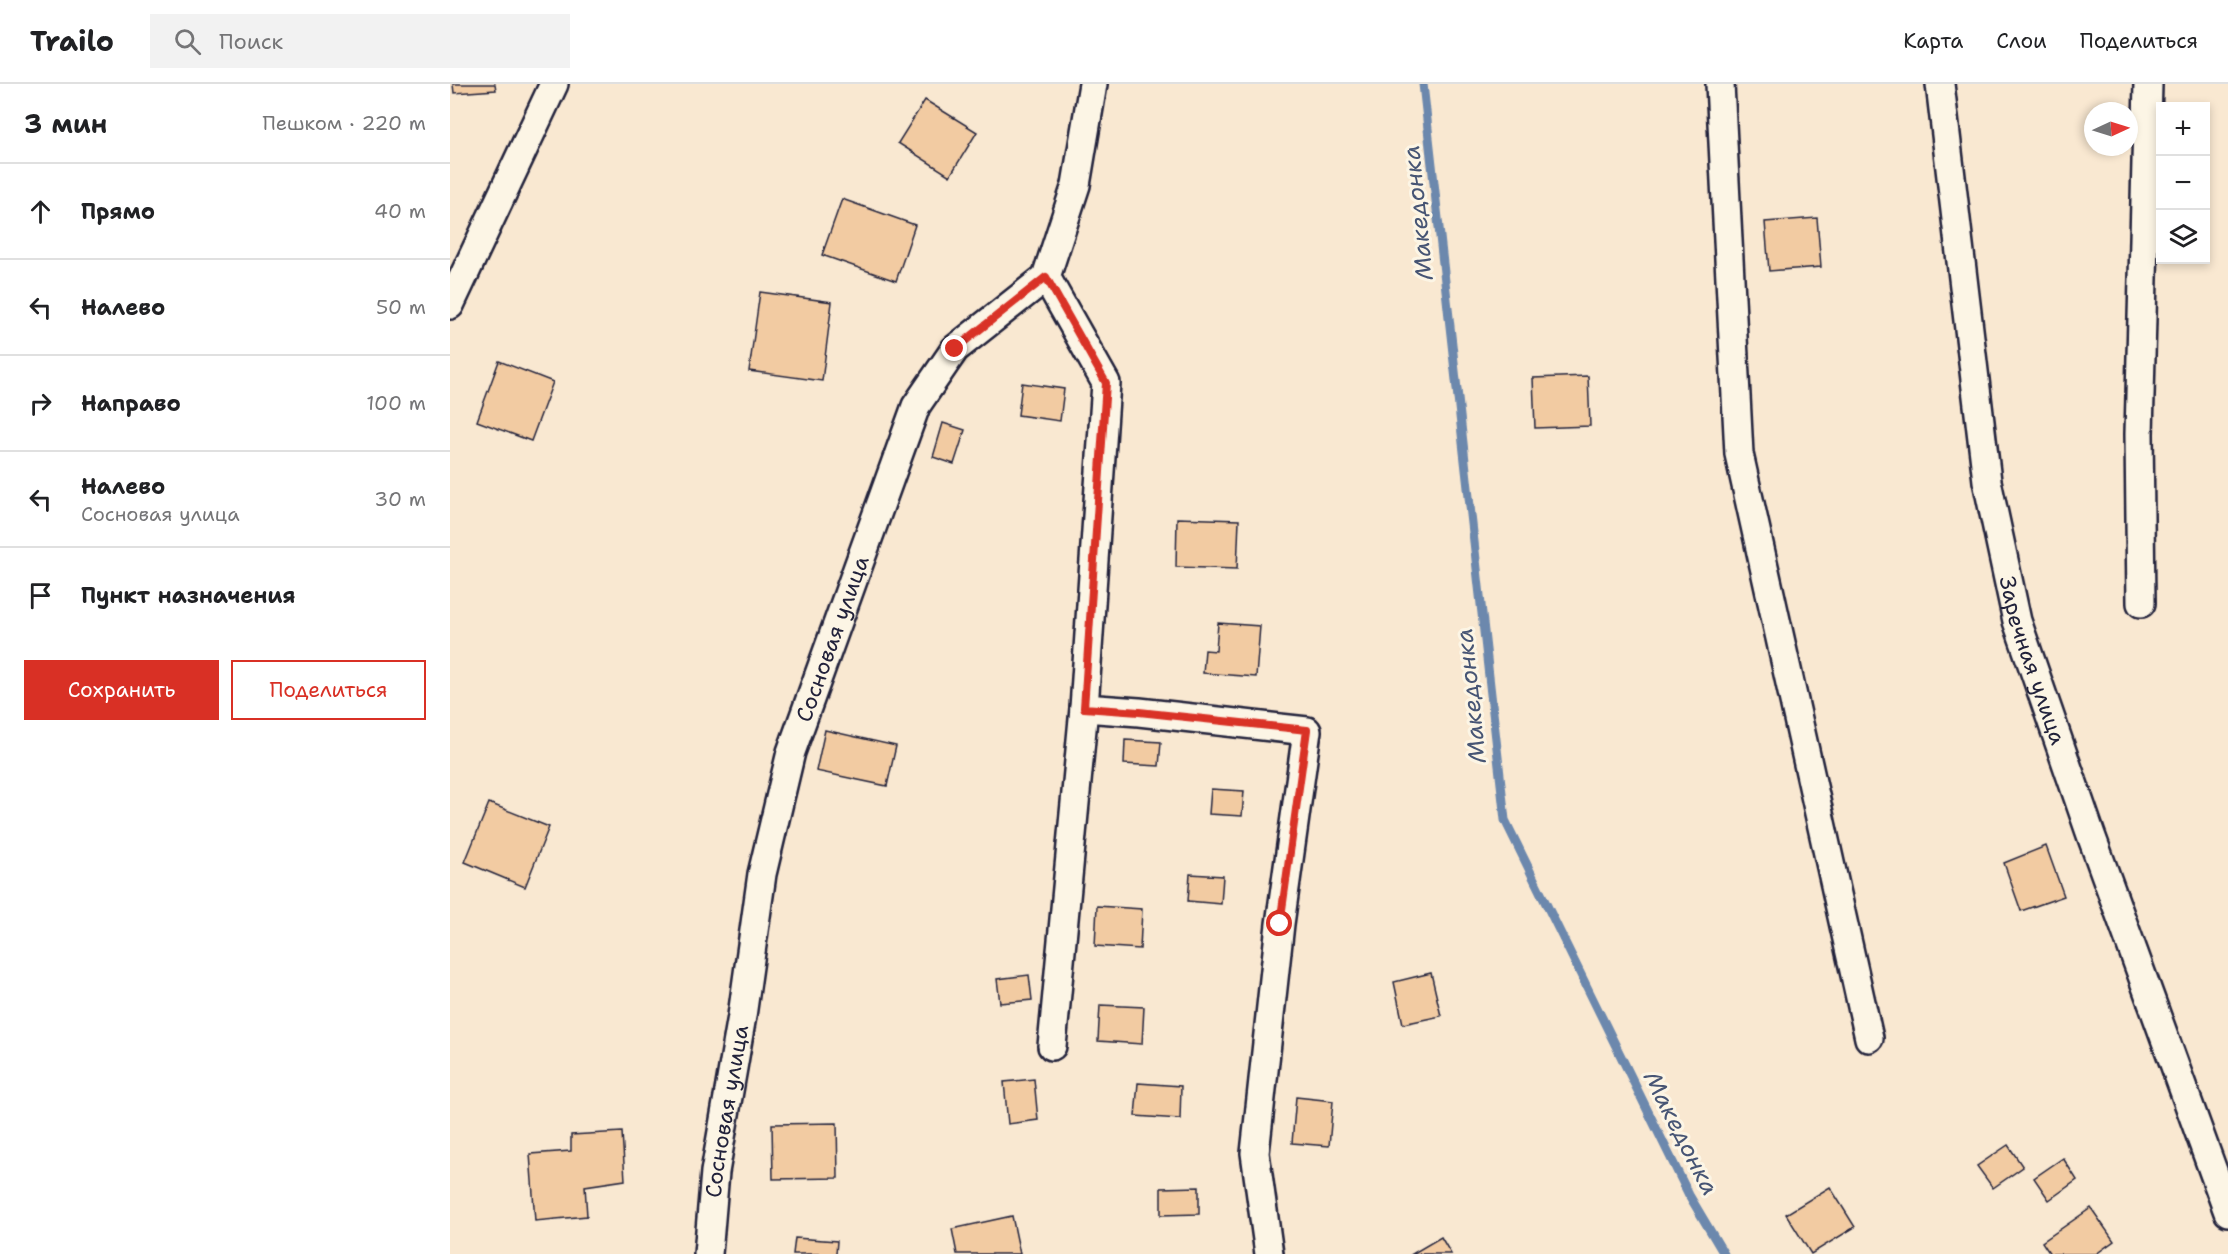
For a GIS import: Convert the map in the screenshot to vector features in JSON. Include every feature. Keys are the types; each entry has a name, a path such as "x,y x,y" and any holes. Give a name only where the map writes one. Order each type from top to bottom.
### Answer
{"street":[{"path":"450,305 554,84"},
{"path":"1052,1046 1084,708 1106,383 1046,277 1076,185 1093,84"},
{"path":"1720,84 1739,454 1869,1038"},
{"name":"Заречная улица","path":"1940,84 1988,481 2017,621 2091,836 2228,1212"},
{"path":"2141,603 2139,434 2148,84"},
{"name":"Сосновая улица","path":"708,1254 715,1172 742,1016 762,874 791,752 916,406 955,349 1046,277"},
{"path":"1084,708 1307,730 1280,924 1255,1153 1269,1254"}],"building":[{"path":"453,84 495,84 496,90 454,93"},
{"path":"925,100 977,132 950,176 898,143"},
{"path":"842,199 915,225 896,281 822,255"},
{"path":"1817,218 1821,267 1769,271 1765,222"},
{"path":"760,292 832,302 822,381 749,371"},
{"path":"499,361 553,382 531,441 477,421"},
{"path":"1588,376 1590,426 1535,428 1533,378"},
{"path":"1022,383 1064,389 1060,421 1018,415"},
{"path":"943,423 965,430 954,464 933,457"},
{"path":"1177,518 1239,520 1237,569 1176,567"},
{"path":"1218,623 1260,626 1256,677 1203,673 1205,650 1216,651"},
{"path":"825,730 896,746 887,786 816,771"},
{"path":"1125,740 1161,742 1159,766 1124,764"},
{"path":"1211,789 1244,791 1242,816 1209,814"},
{"path":"489,803 549,827 525,887 465,862"},
{"path":"2046,846 2064,896 2021,911 2004,863"},
{"path":"1190,874 1223,876 1221,904 1188,901"},
{"path":"1097,906 1142,909 1140,949 1095,946"},
{"path":"1431,973 1441,1016 1403,1024 1394,982"},
{"path":"1029,975 1032,1000 1000,1003 997,979"},
{"path":"1100,1005 1144,1007 1142,1044 1098,1041"},
{"path":"1034,1079 1038,1120 1008,1124 1004,1082"},
{"path":"1138,1083 1181,1086 1180,1119 1135,1116"},
{"path":"1296,1097 1333,1101 1329,1146 1292,1143"},
{"path":"837,1123 838,1178 773,1179 772,1124"},
{"path":"622,1132 625,1180 585,1186 587,1216 535,1221 530,1154 571,1151 571,1135"},
{"path":"2008,1145 2023,1167 1993,1188 1977,1166"},
{"path":"2063,1158 2077,1180 2049,1200 2034,1178"},
{"path":"1199,1187 1199,1214 1161,1215 1161,1188"},
{"path":"1830,1187 1855,1227 1811,1254 1786,1214"},
{"path":"2091,1208 2114,1241 2096,1254 2050,1254 2042,1242"},
{"path":"1012,1216 1020,1254 957,1254 952,1229"},
{"path":"1441,1237 1451,1254 1412,1254"},
{"path":"795,1238 837,1241 836,1254 793,1254"}],"waterway":[{"name":"Македонка","path":"1423,84 1505,820 1689,1195 1724,1254"}],"route":[{"path":"955,349 1046,277 1106,383 1084,708 1307,730 1280,924"}]}
